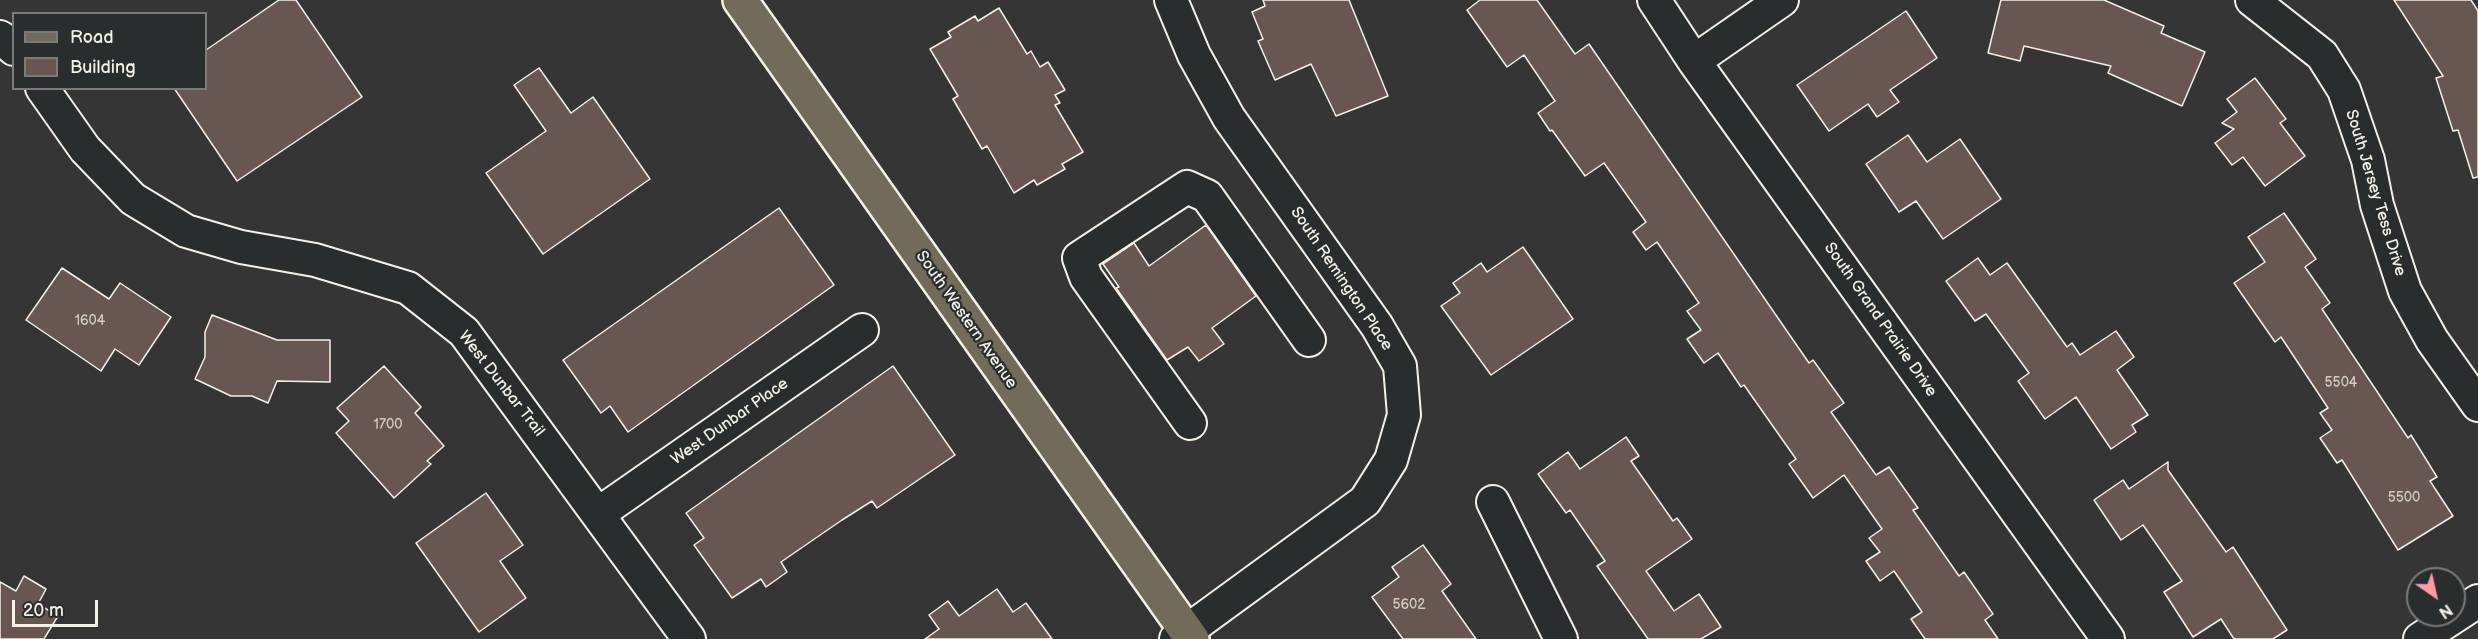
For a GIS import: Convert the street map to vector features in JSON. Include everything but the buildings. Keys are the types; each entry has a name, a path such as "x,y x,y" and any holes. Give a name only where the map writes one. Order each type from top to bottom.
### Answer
{"main road":[{"name":"South Western Avenue","path":"740,0 1185,637"}],"street":[{"name":"South Remington Place","path":"1172,0 1194,55 1229,118 1377,326 1400,366 1404,415 1391,460 1365,501 1185,637"},
{"name":"South Grand Prairie Drive","path":"1654,0 1694,61 2108,639"},
{"path":"1694,61 1782,0"},
{"name":"South Jersey Tess Drive","path":"2252,0 2322,55 2344,90 2368,160 2377,206 2405,291 2432,340 2478,405"},
{"path":"0,37 12,47"},
{"name":"West Dunbar Trail","path":"43,90 85,149 133,199 186,231 241,247 315,260 408,288 464,332 689,639"},
{"path":"1190,423 1086,277 1079,258 1187,187 1207,196 1309,340"},
{"name":"West Dunbar Place","path":"598,514 862,330"},
{"path":"1493,502 1561,639"},
{"path":"2420,639 2478,601"}]}
